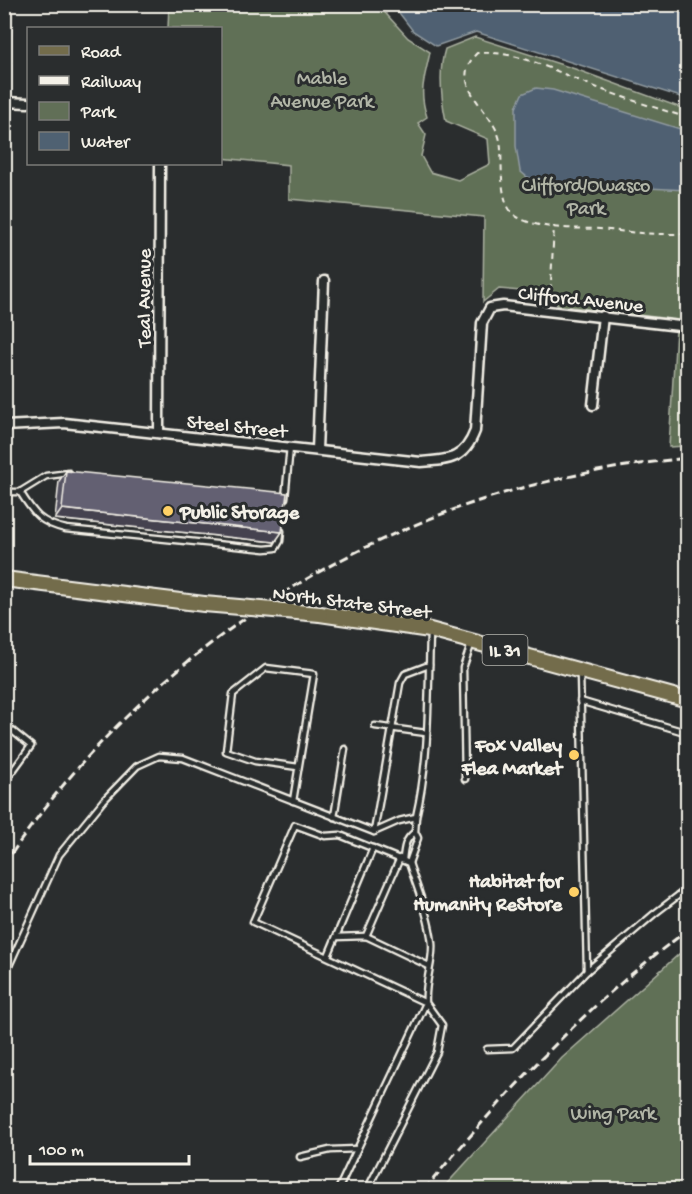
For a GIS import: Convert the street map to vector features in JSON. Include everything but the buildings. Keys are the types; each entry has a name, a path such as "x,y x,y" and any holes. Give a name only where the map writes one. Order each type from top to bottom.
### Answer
{"main road":[{"name":"North State Street","path":"4,579 204,604 320,614 430,630 687,700"}],"street":[{"path":"4,143 6,4"},
{"path":"5,102 27,104"},
{"name":"Teal Avenue","path":"159,433 160,165"},
{"path":"317,450 324,281"},
{"name":"Clifford Avenue","path":"465,452 475,431 482,323 490,308 496,306 603,316 687,327"},
{"path":"593,405 603,316"},
{"name":"Steel Street","path":"4,426 64,423 421,462 454,458 465,452"}],"lane":[{"path":"284,506 291,447"},
{"path":"4,492 20,492 46,476 78,474"},
{"path":"20,492 33,514 51,525 66,529 265,549 276,548 280,541 281,529"},
{"path":"274,494 286,495"},
{"path":"366,936 404,860 418,838 415,831 423,789 430,630"},
{"path":"465,779 463,668 472,641"},
{"path":"374,832 400,683 405,674 429,665"},
{"path":"293,801 314,674 266,668 233,694 226,751 255,762 298,767"},
{"path":"579,670 587,971"},
{"path":"580,701 687,733"},
{"path":"4,724 31,746 4,783"},
{"path":"375,726 426,733"},
{"path":"334,817 345,749"},
{"path":"4,977 59,855 103,801 137,766 159,756 183,758 374,832 399,821 416,817"},
{"path":"367,1190 437,1052 442,1024 426,1003 253,922 295,825 325,836 340,835 404,860"},
{"path":"338,1190 426,1003 425,990 433,945 423,907 404,860 404,849 408,837 415,831"},
{"path":"328,956 373,848"},
{"path":"487,1049 513,1048 587,971 687,888"},
{"path":"336,937 366,936 429,966"},
{"path":"300,1157 330,1150 357,1149"}],"path":[{"path":"687,118 579,81 556,69 491,52 477,53 468,62 466,80 500,139 504,198 508,208 516,217 554,226 648,233 687,232"},
{"path":"550,311 554,226"}],"green space":[{"name":"Clifford/Owasco Park","path":"169,5 378,5 408,38 430,52 423,91 427,117 418,123 426,135 421,156 430,172 458,180 490,164 488,139 446,121 442,94 441,76 445,49 475,37 575,69 687,110 687,321 557,305 555,294 499,289 483,302 484,217 289,199 289,165 222,158 222,27 168,27"},
{"path":"676,329 687,330 687,446 669,447"},
{"name":"Wing Park","path":"687,947 687,1189 442,1189 562,1058"}],"water":[{"path":"390,5 687,5 687,99 476,32 436,46 413,31"},
{"path":"536,88 553,90 687,131 687,190 547,183 527,177 520,171 516,146 516,108 522,94"}],"railway":[{"path":"4,865 52,799 105,738 164,682 228,631 295,586 367,547 441,514 518,489 560,479 602,470 688,458"},
{"path":"424,1190 516,1085 581,1019 651,958 688,930"}],"place":[{"name":"Public Storage","path":"168,511"},
{"name":"Fox Valley Flea Market","path":"574,755"},
{"name":"Habitat for Humanity ReStore","path":"574,892"}],"park label":[{"name":"Mable Avenue Park","path":"322,88"}]}
